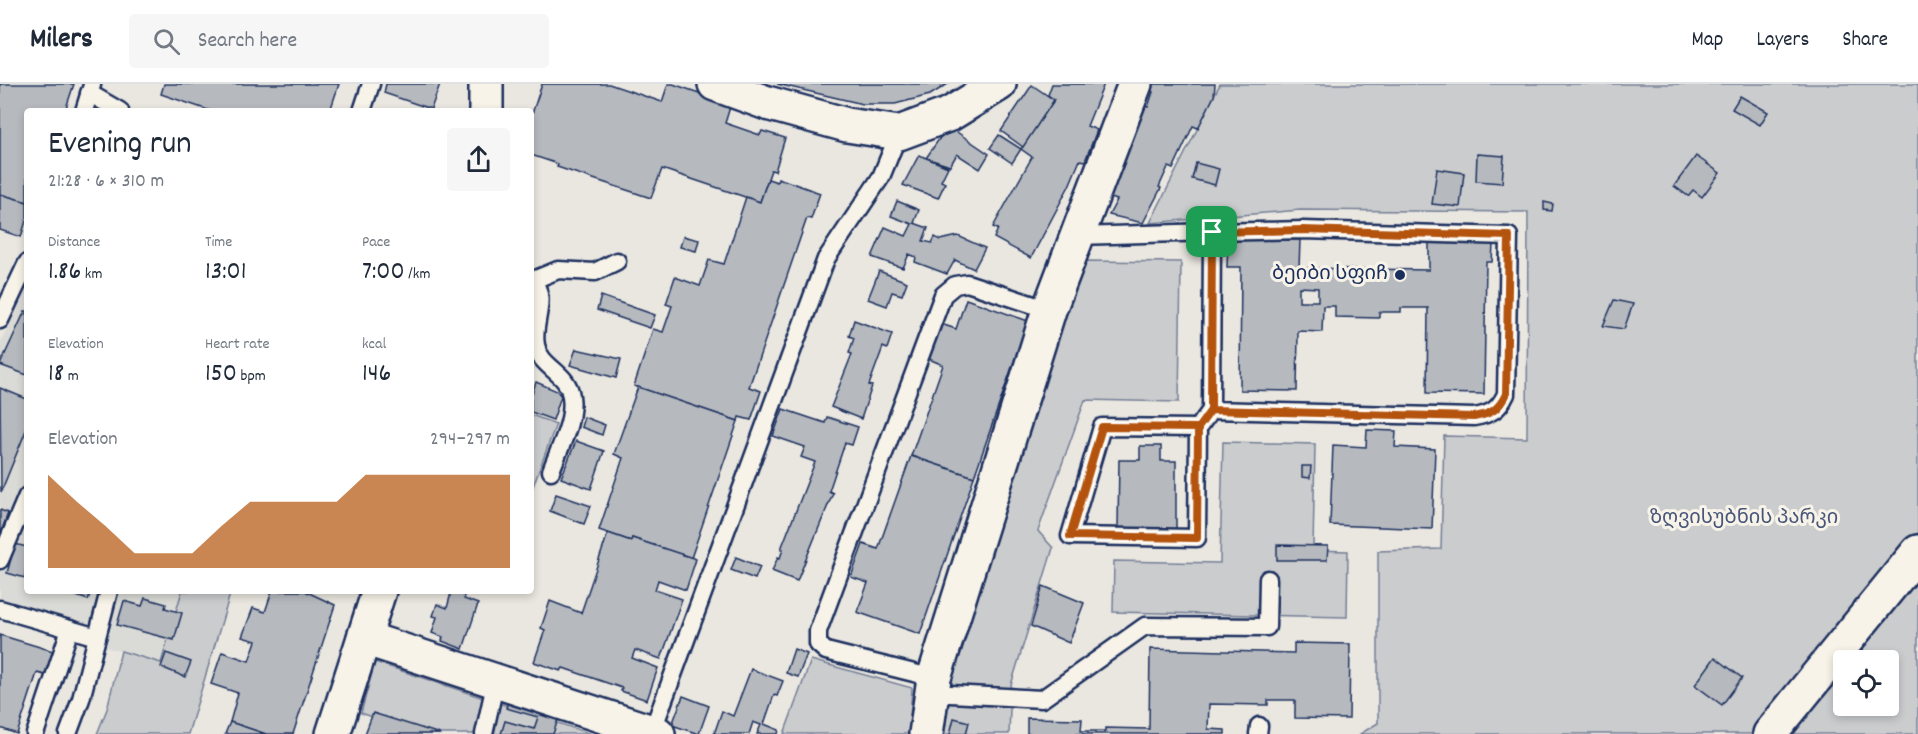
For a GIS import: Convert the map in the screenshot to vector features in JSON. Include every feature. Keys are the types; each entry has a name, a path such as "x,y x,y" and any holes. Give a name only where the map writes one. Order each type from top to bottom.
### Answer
{"street":[{"path":"486,84 486,108"},
{"path":"715,84 767,103 847,125 899,133 950,114 999,84"},
{"path":"926,734 933,686 1049,310 1135,84"},
{"path":"1770,734 1918,552"},
{"path":"333,734 378,594"},
{"path":"364,638 655,733"}],"lane":[{"path":"363,108 371,84"},
{"path":"85,108 91,88 116,108"},
{"path":"655,733 826,259 881,177 899,133"},
{"path":"1077,236 1303,230 1509,236 1506,394 1499,408 1486,415 1474,417 1211,410"},
{"path":"1198,428 1102,427 1070,536 1197,538 1198,428 1211,410 1212,232"},
{"path":"534,280 558,270 595,272 617,261"},
{"path":"0,320 24,269"},
{"path":"1049,310 967,283 955,285 943,295 818,631 818,644 826,651 933,686 1042,699 1145,626 1267,627 1268,579"},
{"path":"534,284 538,287 540,296 534,332 536,348 544,363 567,382 571,396 571,412 551,471"},
{"path":"0,560 24,503"},
{"path":"68,734 81,699 108,594"},
{"path":"0,609 97,637"},
{"path":"35,734 70,629"},
{"path":"484,734 496,680"}],"shaded area":[{"path":"24,288 24,594 181,594 161,664 0,614 0,344"}],"green space":[{"name":"ზღვისუბნის პარკი","path":"1220,84 1918,84 1918,734 1360,734 1378,723 1378,551 1441,549 1444,436 1527,438 1528,212 1300,210 1150,223"},
{"path":"1083,261 1181,262 1179,402 1085,400 1038,531 1053,548 1011,685 1009,734 940,734 956,656"},
{"path":"534,416 556,424 534,484"},
{"path":"1223,442 1315,444 1313,550 1348,551 1347,617 1113,612 1114,561 1220,563"},
{"path":"181,594 230,594 188,734 97,734 107,709 121,651 161,663"},
{"path":"811,660 912,688 909,734 784,734"},
{"path":"375,662 591,734 422,734 361,713"}],"building":[{"path":"0,84 74,84 66,108 24,108 24,201 0,194"},
{"path":"164,84 339,84 331,108 202,108 161,94"},
{"path":"386,84 440,84 431,108 384,93"},
{"path":"542,84 609,84 662,102 668,84 673,84 731,104 725,123 760,135 762,131 785,138 775,171 771,170 760,202 662,169 651,198 557,167 558,164 534,156 534,108"},
{"path":"777,84 948,84 930,95 895,104 863,104"},
{"path":"1052,84 1104,84 1087,126 1097,130 1085,161 1080,160 1031,258 994,238 998,229 993,227 1032,157 1021,149 1054,100 1048,95"},
{"path":"1153,84 1215,84 1214,96 1198,128 1193,126 1173,169 1168,167 1159,187 1161,188 1143,223 1109,215 1117,200 1108,197 1120,168 1122,169 1145,106 1148,107"},
{"path":"1032,85 1054,100 1023,147 1001,131"},
{"path":"1740,96 1768,112 1760,125 1732,109"},
{"path":"948,126 989,154 980,169 957,154 950,166 926,158"},
{"path":"999,135 1021,149 1012,163 990,148"},
{"path":"1477,154 1504,156 1502,183 1476,181"},
{"path":"919,155 948,167 941,181 945,183 938,198 903,185"},
{"path":"1696,156 1720,173 1702,197 1693,190 1688,196 1674,186"},
{"path":"1196,163 1219,169 1215,185 1192,179"},
{"path":"1437,169 1464,173 1460,207 1432,204"},
{"path":"778,178 820,193 811,219 807,218 749,387 761,391 751,420 739,417 738,421 634,386 653,329 663,332 672,306 666,304 675,277 700,286 709,260 724,264 746,197 760,202 768,179 777,182"},
{"path":"0,194 24,201 24,228 21,237 0,230"},
{"path":"897,201 919,210 914,223 928,228 923,241 932,243 935,237 940,240 958,236 985,248 974,269 955,260 947,274 915,262 916,257 909,254 903,268 872,257 885,227 906,236 912,224 891,216"},
{"path":"1544,202 1553,204 1552,211 1544,210"},
{"path":"683,236 699,240 696,251 680,247"},
{"path":"1228,239 1300,240 1299,268 1429,270 1429,243 1493,244 1492,262 1486,262 1484,394 1427,393 1428,308 1401,308 1401,312 1379,312 1379,318 1335,317 1335,306 1323,306 1322,332 1298,331 1297,391 1240,390 1241,267 1227,267","holes":["1299,287 1318,288 1318,301 1299,301"]},
{"path":"879,271 907,282 902,295 892,292 887,306 868,299"},
{"path":"601,296 655,315 650,328 597,310"},
{"path":"966,299 1028,321 974,477 911,456 943,365 929,359 941,324 956,329"},
{"path":"1614,300 1633,304 1624,329 1603,326"},
{"path":"24,313 24,374 0,365"},
{"path":"854,320 892,334 887,349 883,347 869,385 872,386 861,419 831,407 852,354 849,353 854,338 849,336"},
{"path":"576,349 621,359 616,378 570,365"},
{"path":"536,382 557,391 561,396 553,420 534,413"},
{"path":"638,387 738,421 691,558 632,538 631,541 599,530 623,458 614,454"},
{"path":"0,388 24,398 24,435 1,492"},
{"path":"783,409 825,423 827,417 858,427 852,445 845,443 829,491 833,493 797,581 772,571 778,557 780,558 783,549 781,549 815,462 801,457 805,447 773,436"},
{"path":"584,417 605,425 602,435 581,427"},
{"path":"1367,430 1396,431 1395,447 1435,449 1432,529 1330,525 1333,445 1366,447"},
{"path":"576,441 604,451 591,489 561,478"},
{"path":"1140,446 1161,446 1161,461 1176,461 1176,529 1118,528 1119,460 1140,460"},
{"path":"911,456 974,477 920,634 857,612 868,583 851,577 863,544 878,549"},
{"path":"1302,466 1311,466 1310,478 1302,477"},
{"path":"556,494 591,506 584,524 550,511"},
{"path":"0,510 8,513 0,535"},
{"path":"608,533 631,541 632,538 696,559 686,590 658,580 655,590 682,599 661,659 635,650 632,658 658,668 647,700 621,691 622,688 563,668 561,671 534,662 545,630 541,628 550,601 581,613"},
{"path":"15,544 24,546 24,578 7,573"},
{"path":"1277,545 1328,546 1327,560 1277,560"},
{"path":"736,557 760,567 755,579 731,570"},
{"path":"1043,586 1084,603 1069,643 1031,626"},
{"path":"71,594 90,594 88,600"},
{"path":"271,594 311,594 335,605 293,734 266,734 230,722 238,693 211,684 222,652 249,661 256,641 242,637 253,608 265,612"},
{"path":"451,594 463,594 464,599 478,604 463,649 442,641 443,637 432,633 437,617 433,616 437,604 447,608"},
{"path":"145,598 166,604 165,608 182,613 174,640 117,625 124,601 142,606"},
{"path":"0,635 53,651 45,675 37,673 17,734 0,728"},
{"path":"1294,643 1350,644 1349,719 1295,718 1295,700 1268,700 1268,705 1209,704 1208,729 1225,730 1225,734 1027,734 1027,718 1082,719 1081,731 1105,731 1105,728 1149,729 1150,649 1294,653"},
{"path":"794,649 807,654 798,677 786,673"},
{"path":"166,653 191,662 185,677 161,667"},
{"path":"1715,657 1742,678 1722,705 1695,685"},
{"path":"751,669 783,681 777,696 774,695 764,724 779,730 778,734 757,734 761,725 753,722 749,734 714,734 722,711 733,716"},
{"path":"511,692 562,708 553,734 501,734 505,721 534,729 538,717 506,708"},
{"path":"683,696 709,706 699,734 672,725"},
{"path":"373,713 440,734 365,734"},
{"path":"954,718 969,722 966,734 950,734"},
{"path":"230,722 266,734 225,734"}],"place":[{"name":"ბეიბი სფიჩ","path":"1400,275"}],"route":[{"path":"1212,232 1211,410 1198,428 1197,538 1070,536 1102,427 1198,428 1211,410 1474,417 1486,415 1499,408 1506,394 1509,236 1303,230 1212,232"}]}
